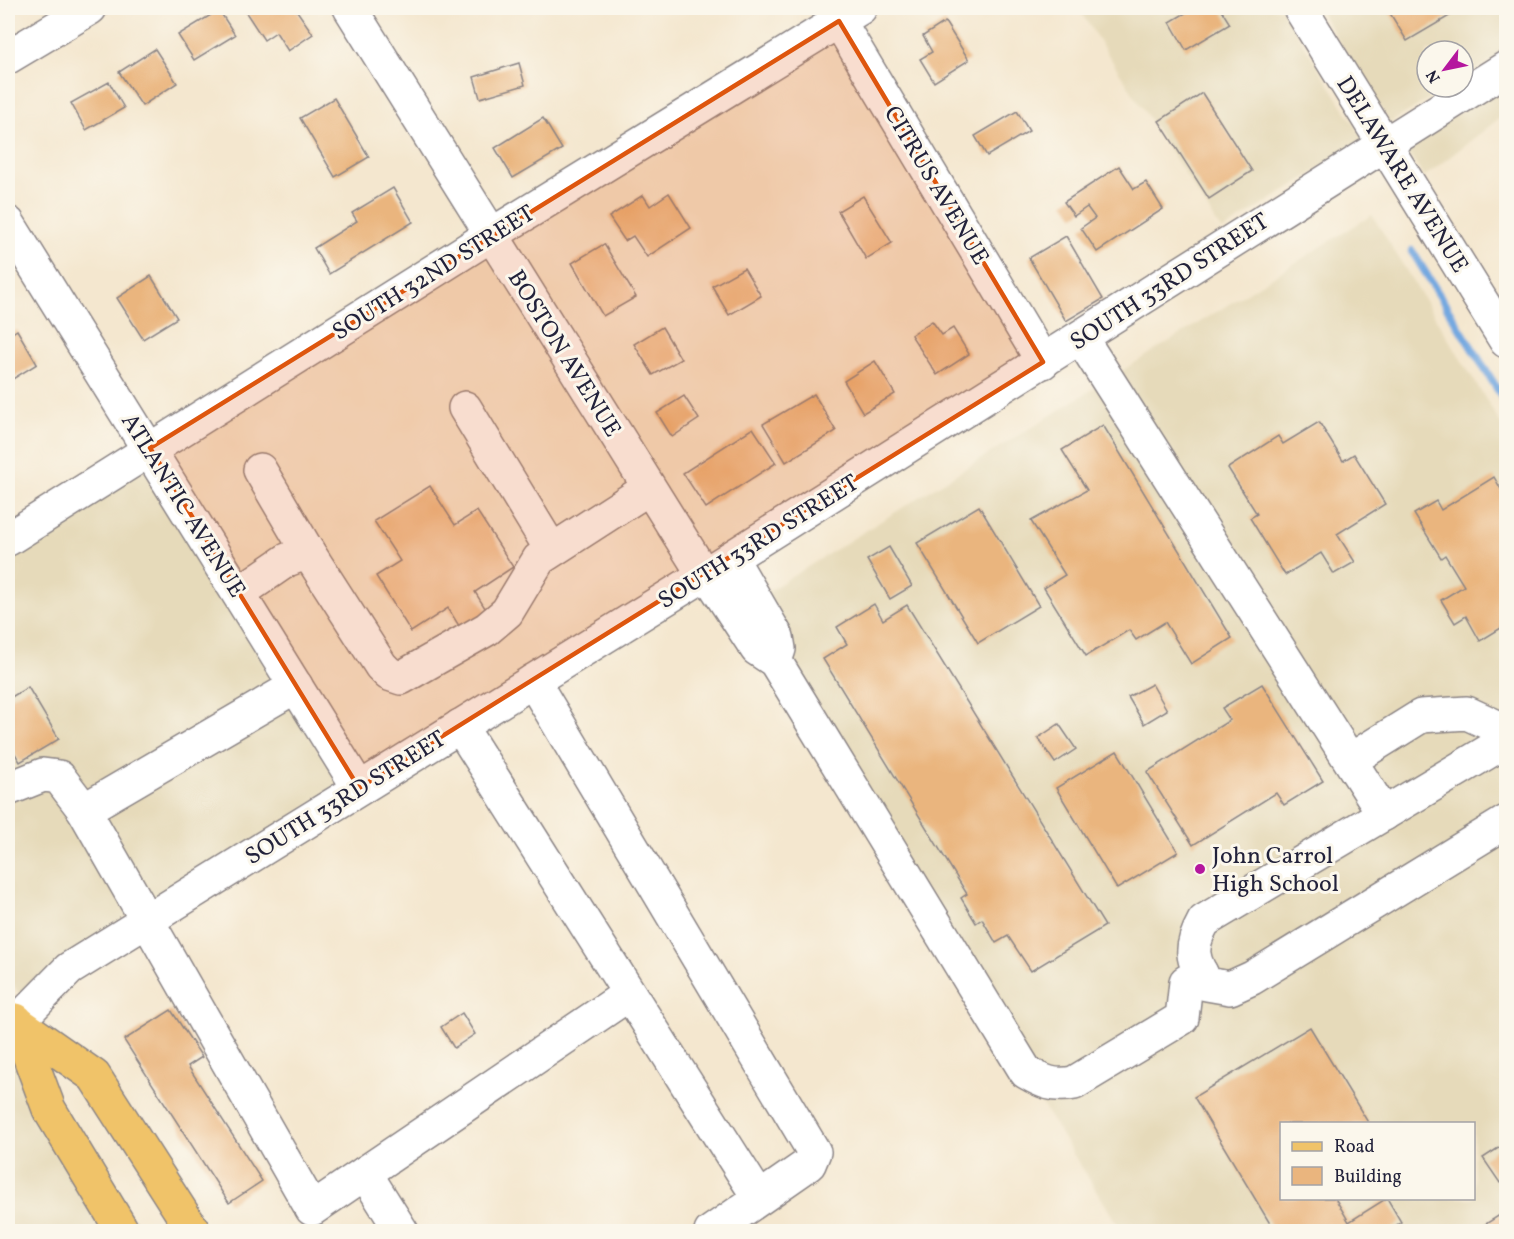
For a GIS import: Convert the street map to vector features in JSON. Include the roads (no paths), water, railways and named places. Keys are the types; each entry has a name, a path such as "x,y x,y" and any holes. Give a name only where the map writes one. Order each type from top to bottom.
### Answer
{"main road":[{"path":"11,1021 49,1109 123,1232"},
{"path":"11,1021 94,1076 194,1232"}],"street":[{"path":"8,57 90,8"},
{"name":"BOSTON AVENUE","path":"350,8 649,488 714,569 757,649 775,661 1026,1072 1044,1083 1059,1086 1074,1083 1182,1018 1186,982 1201,973"},
{"name":"DELAWARE AVENUE","path":"1300,8 1506,341"},
{"name":"SOUTH 32ND STREET","path":"8,539 843,12"},
{"name":"CITRUS AVENUE","path":"843,12 1043,362"},
{"name":"SOUTH 33RD STREET","path":"11,1021 69,969 714,569 1506,68"},
{"name":"ATLANTIC AVENUE","path":"8,223 150,448 359,788"},
{"path":"1081,338 1352,759 1384,814"},
{"path":"465,408 551,549"},
{"path":"260,470 308,552 381,666 389,674 401,678 487,629 507,612 539,559 551,549 649,488"},
{"path":"239,593 287,560 308,552"},
{"path":"533,681 814,1152 809,1164 711,1232"},
{"path":"84,810 296,686"},
{"path":"1352,759 1421,716 1467,713 1506,731"},
{"path":"460,726 759,1198"},
{"path":"1506,741 1204,921 1195,937 1194,962 1207,984 1230,988 1252,978 1506,822"},
{"path":"8,789 43,775 59,777 84,810 312,1209 629,994"},
{"path":"365,1173 402,1232"}],"waterway":[{"path":"1412,251 1506,403"}],"place":[{"name":"John Carrol High School","path":"1200,869"}]}
